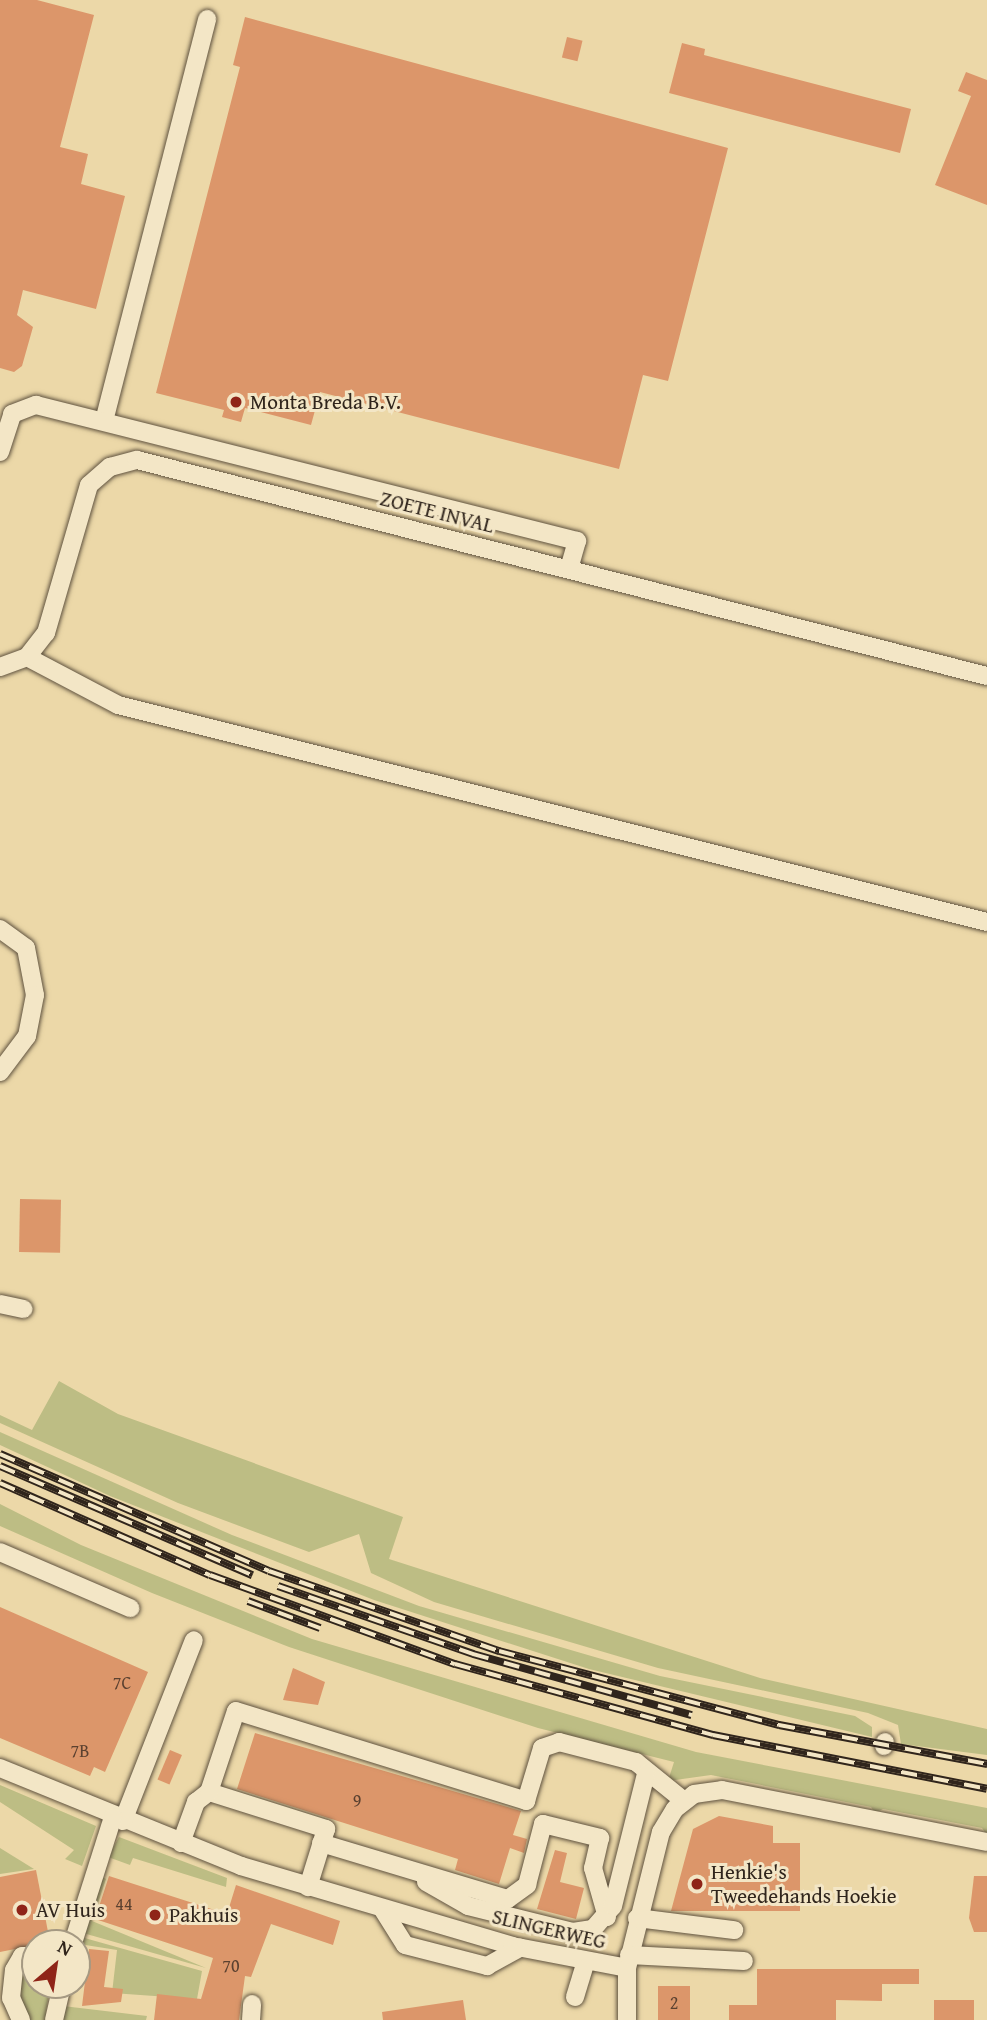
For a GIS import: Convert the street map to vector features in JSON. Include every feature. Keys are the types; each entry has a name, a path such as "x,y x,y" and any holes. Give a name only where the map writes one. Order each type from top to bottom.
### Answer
{"street":[{"path":"104,421 207,19"},
{"path":"0,452 9,419 24,405 104,421 577,541 569,569"},
{"name":"ZOETE INVAL","path":"27,657 50,623 84,494 110,467 148,461 987,676"},
{"path":"315,504 322,476"},
{"path":"0,667 27,657 118,705 987,921"},
{"path":"0,929 26,948 36,995 27,1036 0,1072"},
{"path":"0,1304 23,1309"},
{"path":"0,1552 130,1608"},
{"path":"78,1929 118,1819 194,1640"},
{"path":"181,1843 196,1802 209,1792 236,1711 526,1801 539,1753 554,1742 636,1762 646,1774 683,1800 722,1790 987,1842"},
{"name":"SLINGERWEG","path":"0,1768 118,1819 308,1887 516,1947 585,1964 628,1962 661,1832 683,1800"},
{"path":"402,1867 468,1906 580,1932 607,1917 646,1774"},
{"path":"209,1792 326,1829 308,1887"},
{"path":"321,1843 516,1897 527,1885 543,1824 600,1838 593,1868 607,1917"},
{"path":"383,1910 410,1951 479,1968 516,1947 519,1919"},
{"path":"637,1919 734,1930"},
{"path":"0,1960 21,1957"},
{"path":"627,2020 628,1962 744,1961"},
{"path":"575,1997 585,1964"},
{"path":"21,1973 11,1998 21,2020"},
{"path":"54,2020 59,1999"}],"green space":[{"path":"59,1381 118,1414 403,1517 389,1559 760,1678 987,1729 987,1755 901,1744 898,1725 868,1713 658,1668 434,1602 371,1573 359,1534 309,1552 178,1503 0,1423 0,1415 32,1430"},
{"path":"0,1432 232,1535 419,1606 660,1676 855,1716 872,1727 872,1737 589,1669 374,1600 110,1496 0,1445"},
{"path":"0,1504 81,1545 312,1639 696,1752 987,1808 987,1835 982,1828 883,1809 875,1813 871,1807 711,1775 668,1781 674,1762 538,1728 289,1647 152,1593 0,1526"},
{"path":"0,1785 96,1826 82,1866 65,1859 74,1850 0,1802"},
{"path":"119,1837 227,1878 226,1887 133,1858 130,1865 108,1857"},
{"path":"0,1848 34,1869 0,1874"},
{"path":"99,1875 106,1879 92,1921 206,1968 91,1935 91,1929 84,1929"},
{"path":"91,1940 202,1971 197,1999 112,1993 117,1950 91,1946"},
{"path":"21,1979 21,1999 48,1999 45,2020 28,2020 18,2000"},
{"path":"63,2006 147,2016 146,2020 60,2020"}],"building":[{"path":"0,0 37,0 94,15 60,147 88,154 81,184 125,196 96,309 23,290 17,315 33,327 22,366 14,372 0,368"},
{"path":"245,17 728,148 668,381 643,375 619,469 320,392 311,425 245,408 241,422 222,417 224,410 156,393 240,67 233,65"},
{"path":"567,37 583,41 577,61 562,57"},
{"path":"682,43 705,49 704,55 911,109 900,153 669,93"},
{"path":"966,72 987,80 987,205 935,185 971,96 958,91"},
{"path":"20,1199 61,1200 60,1253 19,1252"},
{"path":"0,1607 148,1672 105,1772 94,1767 90,1776 0,1738"},
{"path":"293,1668 325,1682 318,1705 283,1700"},
{"path":"255,1733 521,1811 513,1835 527,1839 524,1853 510,1848 499,1884 455,1870 458,1859 237,1789"},
{"path":"170,1750 182,1755 169,1785 157,1779"},
{"path":"719,1816 773,1826 773,1843 800,1843 800,1911 671,1911 693,1829"},
{"path":"555,1850 567,1853 560,1882 584,1888 576,1919 537,1909"},
{"name":"AV Huis","path":"36,1870 47,1929 21,1929 21,1948 0,1952 0,1877"},
{"path":"109,1876 227,1914 236,1885 340,1921 333,1945 271,1924 251,1977 245,1976 239,2020 154,2020 157,1994 201,1999 213,1958 95,1919"},
{"path":"974,1876 987,1876 987,1932 974,1932 969,1918"},
{"path":"91,1949 109,1951 104,1987 123,1989 121,2002 82,2006 83,1999 91,1999"},
{"path":"757,1969 919,1969 919,1984 882,1984 882,2001 836,2000 836,2020 729,2020 729,2005 757,2005"},
{"path":"658,1986 690,1986 690,2020 658,2020"},
{"path":"463,2000 466,2020 383,2020 382,2012"},
{"path":"934,2000 974,2000 974,2020 934,2020"}],"railway":[{"path":"0,1454 269,1571 499,1651 779,1725 987,1764"},
{"path":"0,1466 252,1575"},
{"path":"0,1483 210,1575 455,1664 713,1735 987,1789"},
{"path":"278,1586 473,1654 692,1715"},
{"path":"248,1601 320,1628"}],"place":[{"name":"Monta Breda B.V.","path":"236,402"},
{"name":"Henkie's Tweedehands Hoekie","path":"697,1884"},
{"name":"AV Huis","path":"22,1910"},
{"name":"Pakhuis","path":"155,1915"}]}
